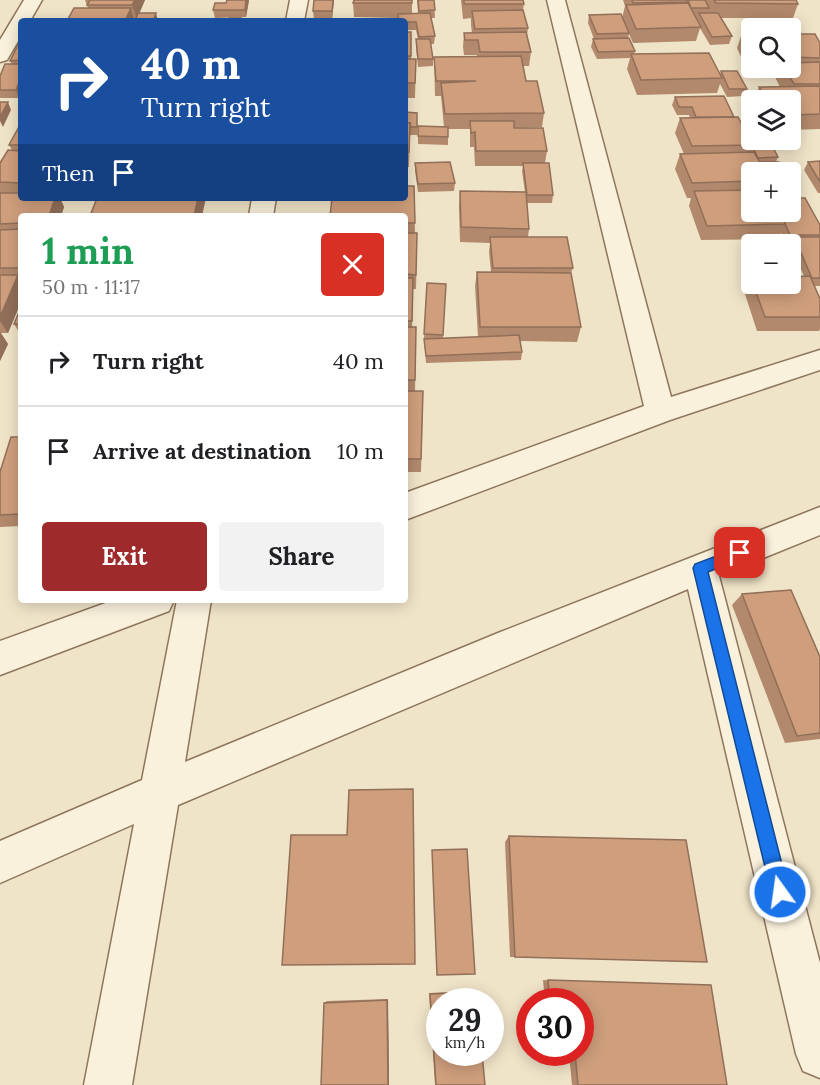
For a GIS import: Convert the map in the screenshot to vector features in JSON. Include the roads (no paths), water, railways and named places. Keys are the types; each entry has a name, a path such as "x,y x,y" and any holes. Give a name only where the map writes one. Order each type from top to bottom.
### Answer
{"street":[{"path":"22,18 33,0"},
{"path":"296,18 299,0"},
{"path":"556,0 660,412"},
{"path":"0,56 18,25"},
{"path":"408,506 660,412 820,360"},
{"path":"0,862 160,792 700,568 820,522"},
{"path":"700,568 820,1054"},
{"path":"0,658 149,603"},
{"path":"108,1085 193,603"}]}
